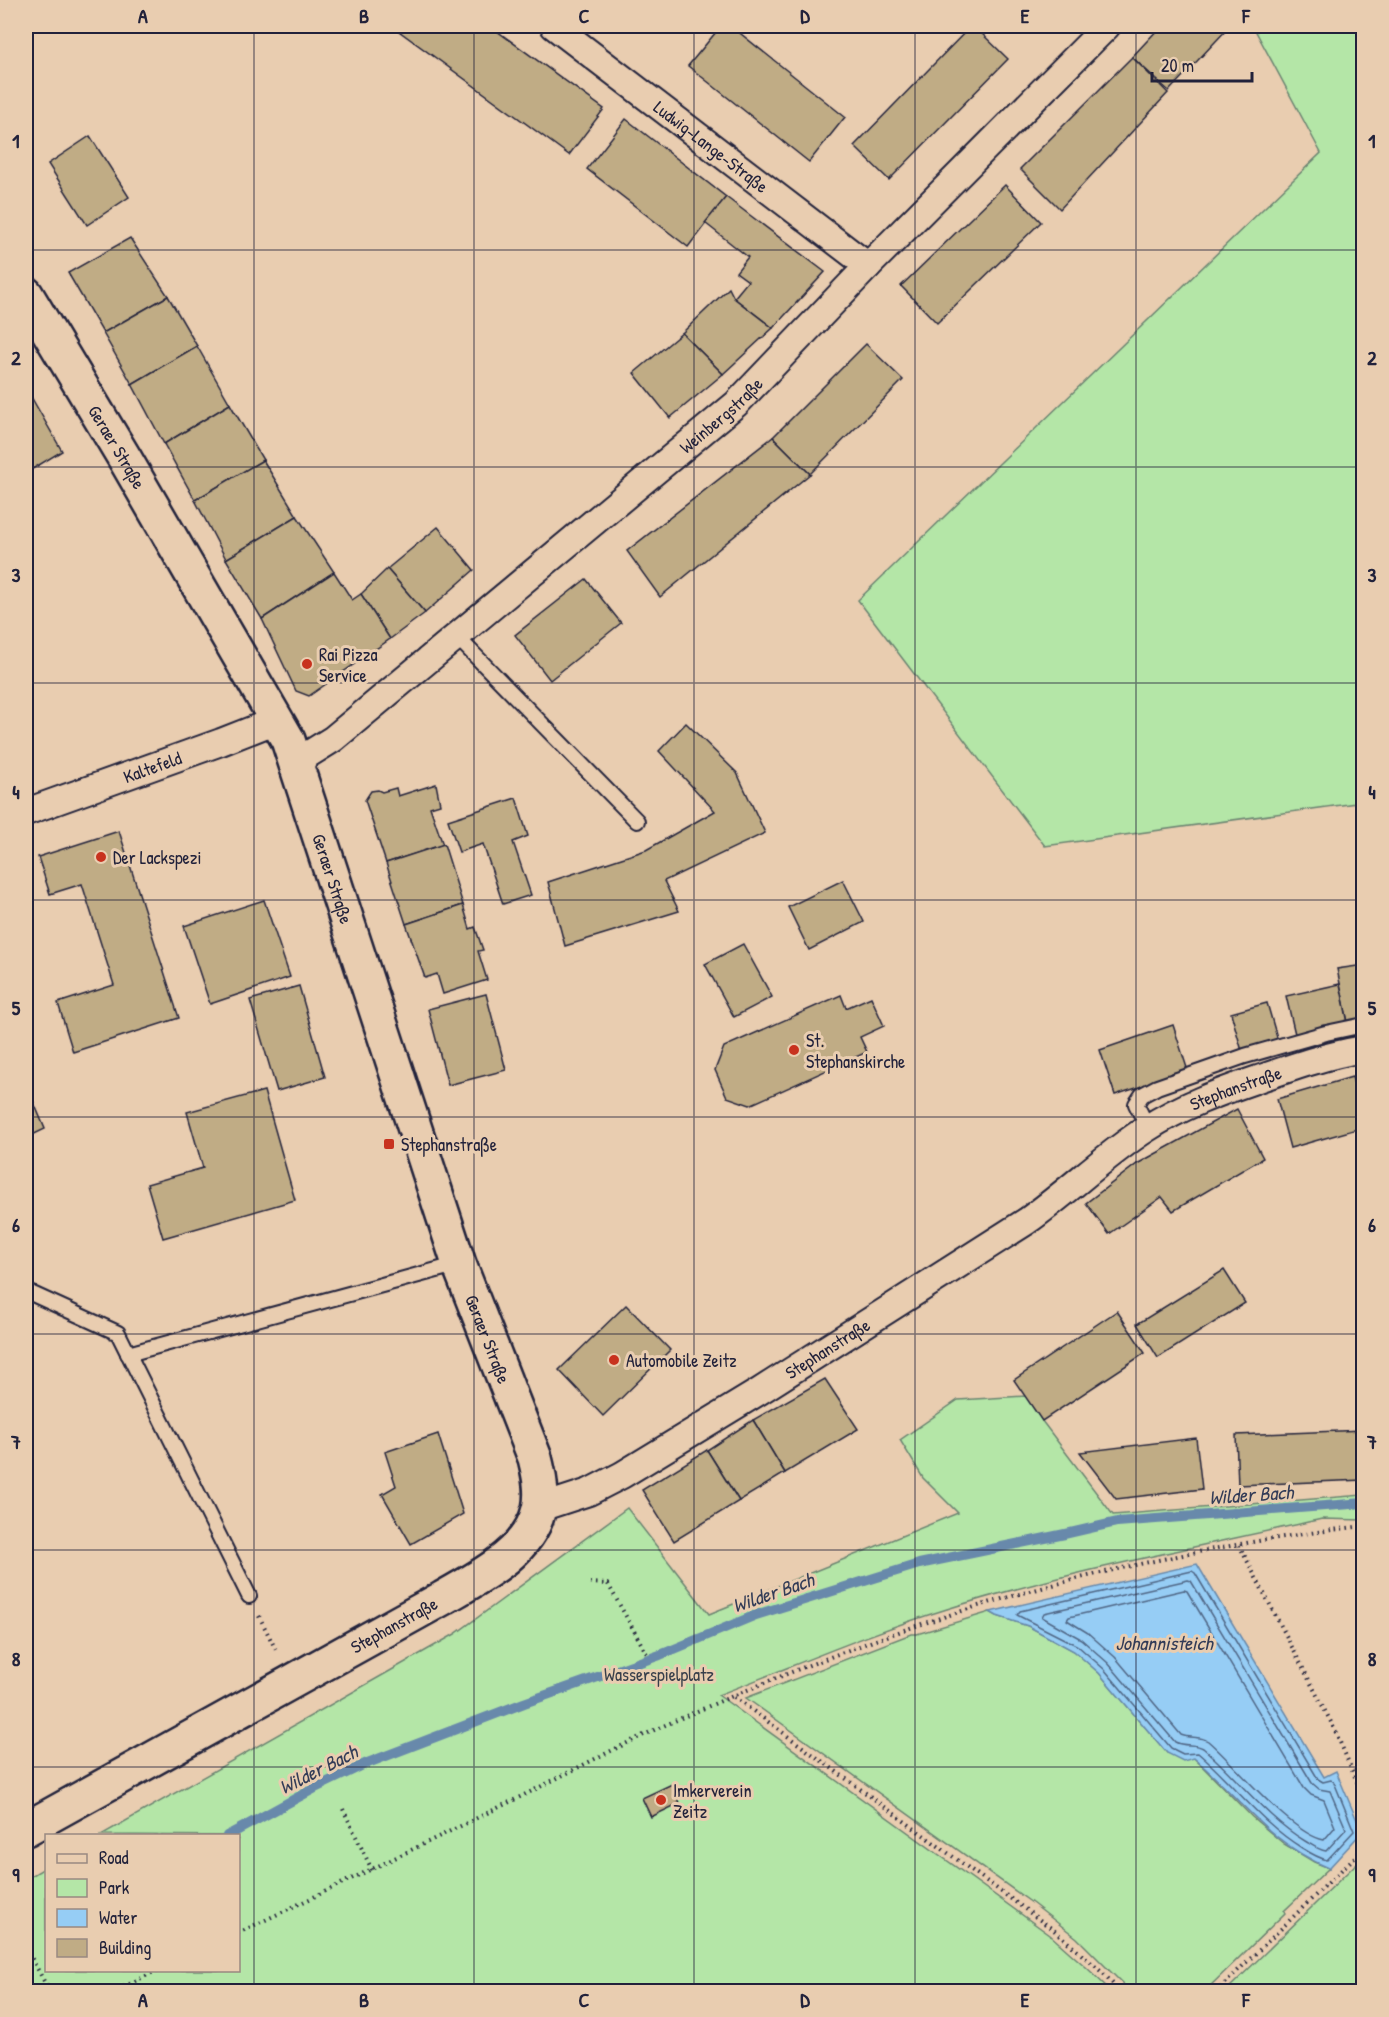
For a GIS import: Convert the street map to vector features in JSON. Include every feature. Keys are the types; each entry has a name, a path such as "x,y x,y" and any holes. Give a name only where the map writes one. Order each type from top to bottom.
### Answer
{"street":[{"name":"Ludwig-Lange-Straße","path":"554,26 868,266"},
{"name":"Weinbergstraße","path":"296,762 333,739 736,404 868,266 1107,26"},
{"name":"Geraer Straße","path":"26,294 277,720 296,762 459,1264 535,1458 540,1481 540,1508"},
{"name":"Kaltefeld","path":"26,812 277,720"},
{"name":"Stephanstraße","path":"26,1829 471,1582 514,1551 528,1533 540,1508 589,1492 622,1476 760,1391 1027,1221 1113,1152 1148,1128 1182,1109 1221,1092 1332,1054 1364,1049"}],"lane":[{"path":"456,636 637,821"},
{"path":"1148,1128 1136,1104 1142,1095 1157,1087 1245,1056 1326,1033 1364,1025"},
{"path":"128,1354 459,1264"},
{"path":"26,1291 118,1333 249,1596"}],"path":[{"path":"240,1932 372,1870 675,1720 846,1651 961,1611 1077,1580 1289,1535 1364,1526"},
{"path":"1239,1545 1334,1726 1364,1798"},
{"path":"590,1583 608,1584 647,1654"},
{"path":"733,1696 1055,1931 1104,1974 1120,1992"},
{"path":"343,1809 372,1870"},
{"path":"1216,1992 1364,1848"},
{"path":"26,1948 50,1992"},
{"path":"113,1992 156,1972"}],"green space":[{"path":"1253,26 1363,26 1363,802 1045,846 858,600 1321,153"},
{"name":"Wasserspielplatz","path":"1026,1396 1042,1421 1113,1515 1363,1495 1363,1520 1322,1519 1133,1560 993,1595 889,1628 718,1695 1050,1935 1111,1991 26,1991 26,1879 45,1868 45,1972 240,1972 240,1834 103,1834 455,1634 627,1508 709,1614 958,1513 923,1478 900,1440 958,1400"},
{"path":"990,1612 1028,1626 1074,1651 1099,1673 1167,1753 1194,1758 1252,1817 1284,1844 1329,1868 1205,1991 1130,1991 1077,1938 1032,1903 746,1698 911,1634"},
{"path":"1358,1862 1364,1863 1363,1991 1226,1991"}],"water":[{"name":"Johannisteich","path":"1197,1564 1324,1777 1336,1771 1362,1832 1329,1868 1308,1858 1272,1833 1194,1758 1183,1761 1167,1753 1099,1673 1074,1651 1028,1626 990,1612"}],"building":[{"path":"392,26 490,26 604,109 569,155"},
{"path":"721,26 731,26 845,117 809,162 688,66"},
{"path":"971,26 974,26 1008,59 889,180 854,146"},
{"path":"1161,26 1230,26 1169,91 1132,57"},
{"path":"1132,57 1168,93 1060,209 1020,169"},
{"path":"626,119 726,197 688,247 587,169"},
{"path":"90,136 129,197 87,225 48,164"},
{"path":"1005,185 1041,222 937,323 901,286"},
{"path":"726,197 825,272 773,328 734,298 748,281 736,272 748,257 705,223"},
{"path":"130,238 168,296 103,333 68,273"},
{"path":"729,288 734,298 773,328 723,374 682,333"},
{"path":"168,296 197,346 132,384 103,333"},
{"path":"682,333 723,374 670,418 634,373"},
{"path":"866,344 903,380 810,474 773,437"},
{"path":"197,346 230,404 164,444 132,384"},
{"path":"26,388 62,451 26,473"},
{"path":"230,404 263,460 195,500 164,444"},
{"path":"773,437 810,474 660,597 627,551"},
{"path":"263,460 297,516 226,559 195,500"},
{"path":"297,516 334,572 262,619 226,559"},
{"path":"438,527 474,570 425,613 387,569"},
{"path":"387,569 425,613 390,639 361,594"},
{"path":"334,572 352,600 361,594 390,639 309,696 296,691 262,619"},
{"path":"586,579 621,623 550,680 515,635"},
{"path":"686,723 737,773 765,833 664,881 679,911 565,946 548,882 646,850 715,811 659,751"},
{"path":"436,784 440,804 430,807 443,845 386,863 365,800 371,791 382,792 396,788 398,796"},
{"path":"516,798 528,836 513,842 531,895 503,904 483,844 459,852 448,820"},
{"path":"119,831 179,1018 73,1052 58,1003 114,985 82,884 50,894 38,857"},
{"path":"444,844 463,905 406,924 386,863"},
{"path":"843,880 864,922 809,950 788,907"},
{"path":"264,900 290,977 210,1004 184,926"},
{"path":"463,905 470,929 475,927 483,950 478,951 487,980 443,994 437,974 425,978 406,924"},
{"path":"743,944 772,997 734,1017 705,964"},
{"path":"1364,965 1364,1017 1348,1023 1337,969"},
{"path":"1340,984 1348,1023 1295,1034 1286,996"},
{"path":"299,986 325,1077 277,1091 250,1000"},
{"path":"486,994 506,1070 448,1085 428,1009"},
{"name":"St. Stephanskirche","path":"841,995 846,1008 871,997 884,1026 860,1037 867,1052 750,1105 727,1097 715,1070 724,1047"},
{"path":"1267,1003 1278,1041 1242,1051 1231,1013"},
{"path":"1173,1025 1188,1071 1115,1095 1100,1050"},
{"path":"1352,1077 1364,1127 1290,1148 1277,1099"},
{"path":"26,1084 45,1129 26,1138"},
{"path":"264,1091 295,1200 163,1238 147,1184 203,1168 187,1112"},
{"path":"1237,1109 1263,1158 1173,1211 1162,1197 1109,1234 1086,1203 1137,1164"},
{"path":"1224,1270 1245,1303 1158,1358 1137,1324"},
{"name":"Automobile Zeitz","path":"626,1305 670,1350 603,1416 559,1370"},
{"path":"1117,1311 1145,1353 1042,1421 1014,1380"},
{"path":"825,1379 858,1429 785,1473 753,1420"},
{"path":"753,1420 785,1473 739,1501 707,1450"},
{"path":"1364,1430 1364,1480 1238,1485 1236,1435"},
{"path":"438,1434 463,1514 411,1544 382,1494 396,1486 385,1452"},
{"path":"1196,1438 1202,1489 1116,1499 1080,1452"},
{"path":"707,1450 739,1501 674,1541 642,1490"},
{"name":"Imkerverein Zeitz","path":"672,1784 680,1803 651,1817 642,1798"}],"waterway":[{"name":"Wilder Bach","path":"231,1834 315,1788 365,1764 524,1703 660,1655 756,1615 919,1564 1117,1522 1364,1503"}],"place":[{"name":"Rai Pizza Service","path":"307,664"},
{"name":"Der Lackspezi","path":"101,857"},
{"name":"St. Stephanskirche","path":"794,1050"},
{"name":"Stephanstraße","path":"389,1144"},
{"name":"Automobile Zeitz","path":"614,1360"},
{"name":"Imkerverein Zeitz","path":"661,1800"}]}
